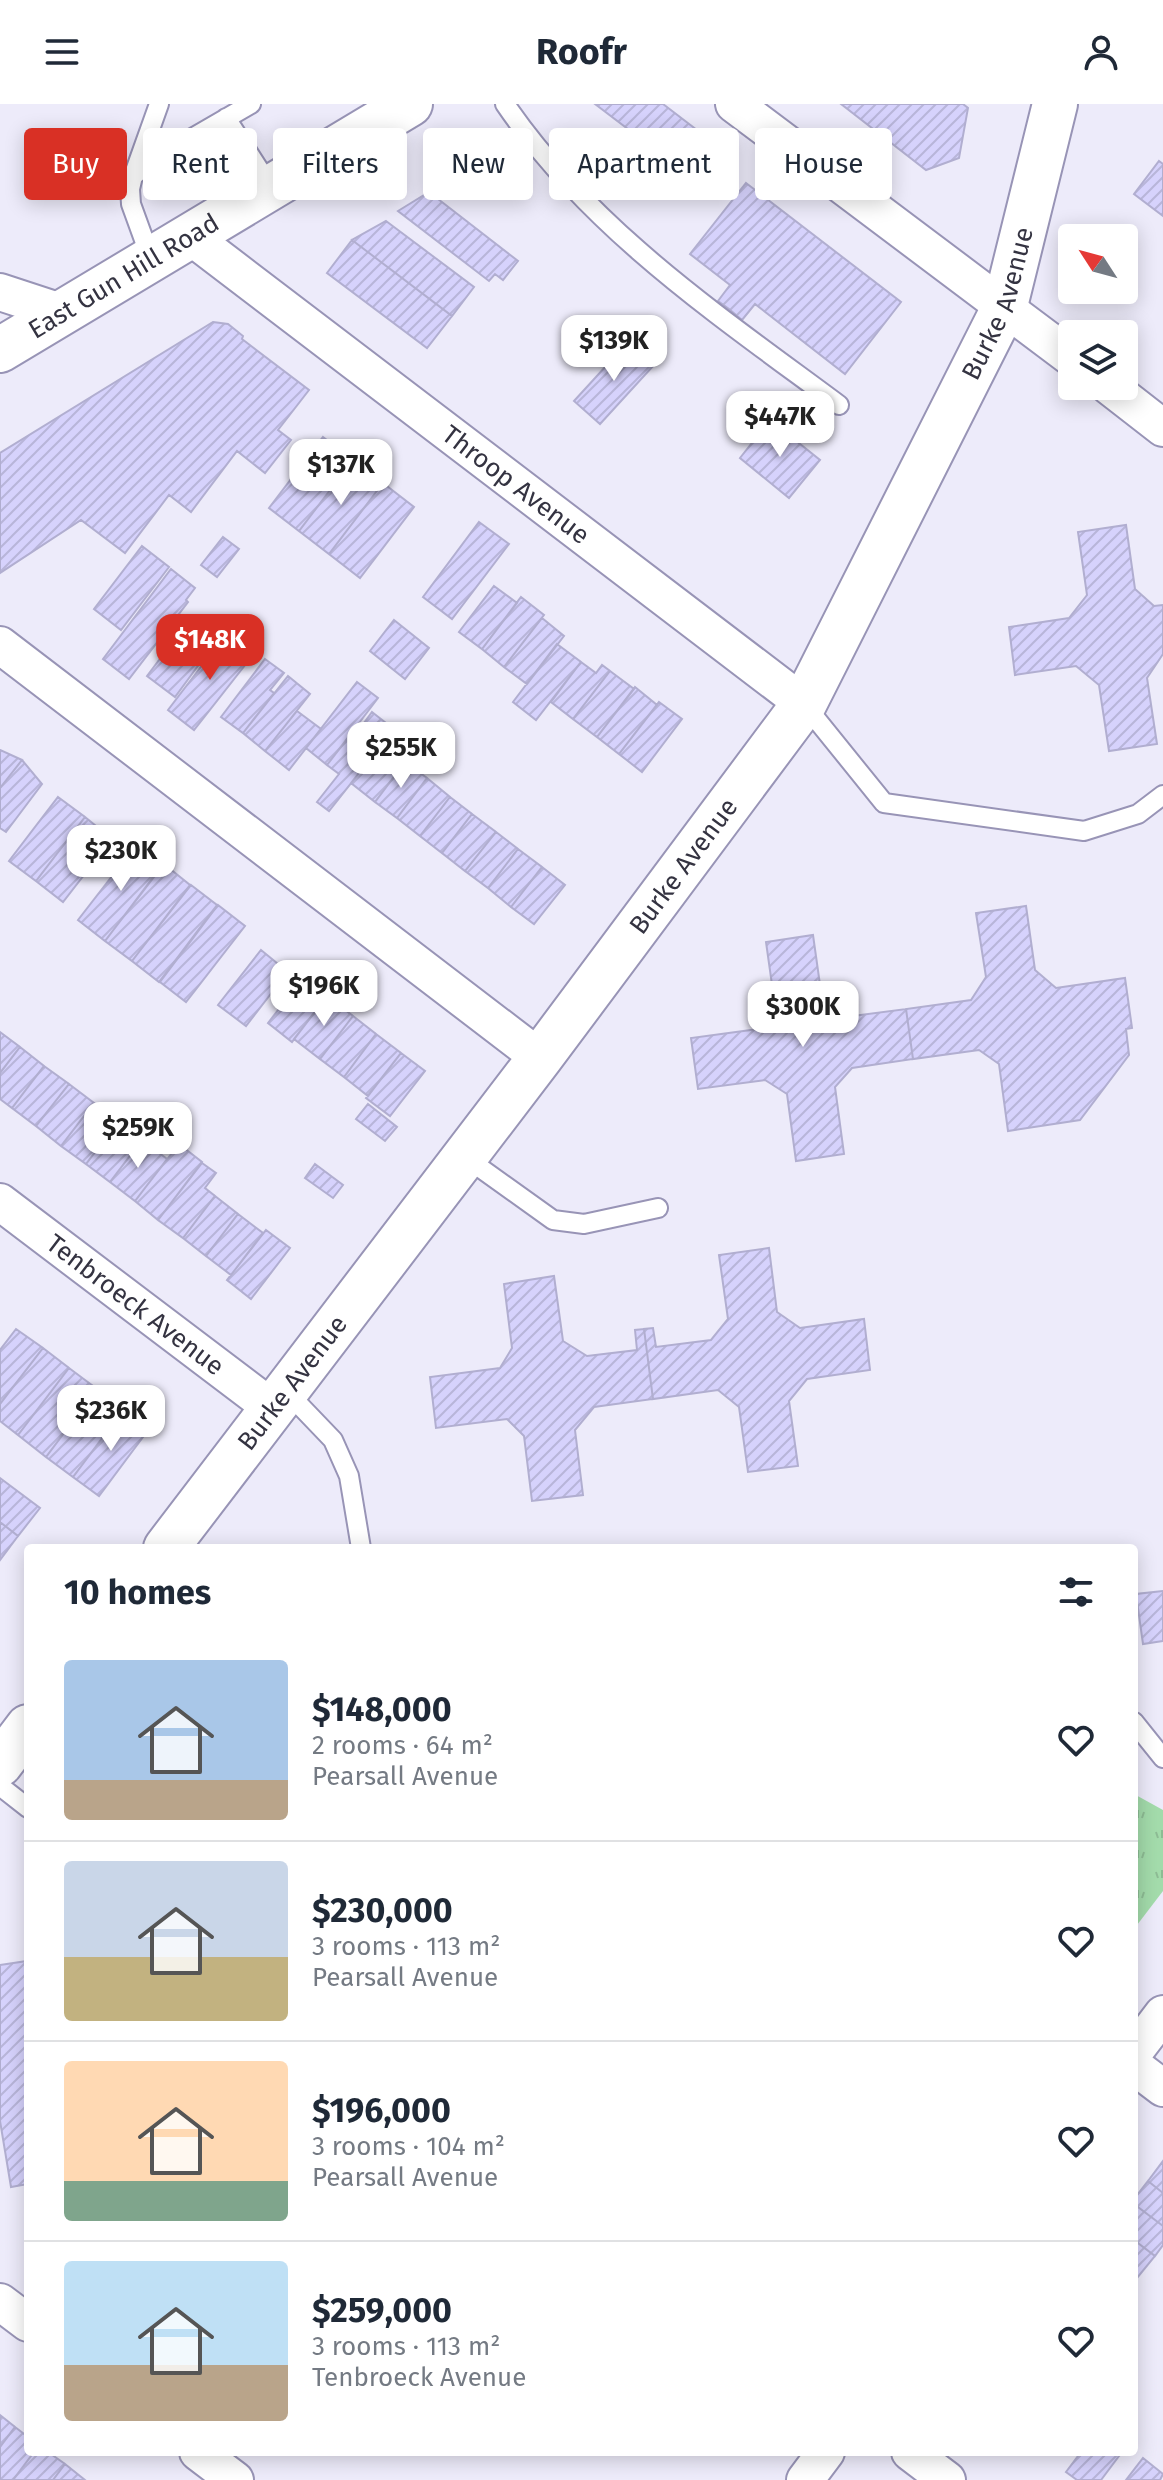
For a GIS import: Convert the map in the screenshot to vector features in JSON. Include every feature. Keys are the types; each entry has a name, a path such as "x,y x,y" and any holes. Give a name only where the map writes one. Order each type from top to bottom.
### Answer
{"main road":[{"name":"Burke Avenue","path":"169,1544 540,1058 804,704 1005,306 1055,104"},
{"name":"East Gun Hill Road","path":"0,350 406,105"}],"street":[{"path":"734,104 1058,347"},
{"name":"Throop Avenue","path":"190,236 804,704"},
{"path":"0,292 61,312"},
{"path":"1127,400 1163,428"},
{"path":"0,645 540,1058"},
{"name":"Tenbroeck Avenue","path":"0,1202 279,1400"},
{"path":"1138,2047 1163,2014"},
{"path":"1138,2069 1163,2088"},
{"path":"0,2302 24,2320"},
{"path":"203,2456 235,2480"},
{"path":"805,2480 823,2456"},
{"path":"915,2456 947,2480"}],"lane":[{"path":"151,259 131,204 130,189 159,104"},
{"path":"133,176 149,163 251,104"},
{"path":"505,104 528,136 620,236 655,267 839,405"},
{"path":"226,118 271,188"},
{"path":"804,704 884,803 1084,831 1138,814 1163,795"},
{"path":"465,1157 553,1220 584,1224 658,1208"},
{"path":"279,1400 333,1440 349,1476 360,1544"},
{"path":"1138,1727 1163,1758"},
{"path":"6,1758 24,1799"}],"green space":[{"path":"1138,1796 1163,1810 1163,1891 1138,1924"}],"building":[{"path":"595,104 663,104 694,128 627,128"},
{"path":"841,104 963,104 968,108 959,158 926,170 892,144 892,128 872,128"},
{"path":"1159,161 1163,164 1163,216 1134,194"},
{"path":"746,183 755,190 755,200 768,200 901,302 845,374 755,304 742,320 718,301 730,285 690,254 733,200 739,200 739,192"},
{"path":"423,196 423,200 439,200 518,261 503,280 495,274 489,281 398,211"},
{"path":"386,221 474,287 452,316 352,240"},
{"path":"352,240 452,316 427,348 327,273"},
{"path":"213,322 228,324 243,336 242,339 309,390 278,430 291,440 265,473 237,451 191,512 169,495 125,553 81,520 0,573 0,453"},
{"path":"629,341 654,365 600,424 574,401"},
{"path":"770,420 820,460 789,498 740,458"},
{"path":"323,437 353,460 299,531 269,508"},
{"path":"353,460 383,483 329,554 299,531"},
{"path":"383,483 414,507 360,578 329,554"},
{"path":"479,522 509,544 452,619 423,597"},
{"path":"1126,525 1135,589 1154,606 1163,605 1163,654 1147,678 1157,744 1109,751 1099,685 1076,666 1015,675 1009,627 1069,618 1087,595 1078,532"},
{"path":"223,537 239,549 217,577 201,565"},
{"path":"142,546 169,567 121,630 94,609"},
{"path":"171,569 195,588 186,600 188,602 129,679 103,659"},
{"path":"494,586 517,603 482,649 459,632"},
{"path":"521,597 544,615 504,667 482,649"},
{"path":"542,618 564,636 527,684 504,667"},
{"path":"394,620 429,648 405,679 370,651"},
{"path":"194,623 217,640 175,697 147,676 180,632 185,635"},
{"path":"226,634 253,655 194,730 168,710"},
{"path":"557,644 581,662 536,720 513,702"},
{"path":"265,659 284,673 270,690 274,693 243,733 221,717"},
{"path":"581,662 596,673 602,665 610,671 573,719 551,702"},
{"path":"610,671 634,689 597,737 573,719"},
{"path":"288,676 310,694 265,751 243,733"},
{"path":"357,682 378,698 327,765 306,748"},
{"path":"635,687 657,705 619,754 597,737"},
{"path":"659,702 682,719 642,772 619,754"},
{"path":"297,711 321,729 289,770 265,751"},
{"path":"372,712 391,727 379,742 382,744 329,811 317,802 339,774 327,765"},
{"path":"382,744 405,762 375,802 351,783"},
{"path":"0,750 22,760 0,788"},
{"path":"22,760 42,784 6,832 0,828 0,788"},
{"path":"405,762 427,778 397,818 375,802"},
{"path":"427,778 450,797 420,836 397,818"},
{"path":"58,797 85,817 36,881 9,861"},
{"path":"450,797 472,814 442,853 420,836"},
{"path":"472,814 496,832 465,871 442,853"},
{"path":"85,817 112,839 63,902 36,881"},
{"path":"496,832 518,849 488,888 465,871"},
{"path":"137,844 163,864 105,941 78,920"},
{"path":"518,849 542,867 511,907 488,888"},
{"path":"164,864 190,885 132,961 105,941"},
{"path":"542,867 565,885 534,924 511,907"},
{"path":"191,885 217,905 159,982 132,961"},
{"path":"218,905 245,926 186,1002 160,982"},
{"path":"1026,906 1035,970 1056,988 1125,978 1132,1028 1126,1029 1129,1055 1080,1120 1008,1131 999,1064 979,1050 913,1059 906,1009 971,1000 986,977 976,913"},
{"path":"813,935 822,999 845,1017 906,1009 913,1059 852,1068 835,1087 844,1154 796,1161 787,1094 765,1080 698,1089 691,1038 758,1029 775,1006 766,942"},
{"path":"261,950 278,964 273,971 283,978 246,1026 218,1005"},
{"path":"303,978 327,996 292,1042 268,1023"},
{"path":"327,996 353,1016 320,1059 294,1039"},
{"path":"353,1016 376,1034 344,1077 320,1059"},
{"path":"0,1032 20,1047 0,1073"},
{"path":"376,1034 401,1053 368,1096 344,1077"},
{"path":"20,1047 44,1066 12,1108 0,1099 0,1073"},
{"path":"401,1053 425,1071 390,1116 366,1098"},
{"path":"44,1066 69,1084 36,1126 12,1108"},
{"path":"69,1084 94,1103 61,1146 36,1126"},
{"path":"94,1103 118,1122 86,1164 61,1146"},
{"path":"368,1104 397,1127 385,1141 356,1119"},
{"path":"118,1122 142,1140 110,1182 86,1164"},
{"path":"142,1140 167,1159 135,1201 110,1182"},
{"path":"179,1144 202,1162 158,1220 135,1201"},
{"path":"202,1163 216,1173 205,1188 215,1196 183,1238 158,1220"},
{"path":"315,1164 343,1185 333,1198 305,1178"},
{"path":"215,1196 238,1214 206,1256 183,1238"},
{"path":"238,1214 263,1233 231,1275 206,1256"},
{"path":"266,1230 290,1248 251,1299 227,1280"},
{"path":"769,1248 777,1312 800,1328 864,1319 870,1370 807,1379 789,1401 798,1466 748,1472 739,1407 718,1390 653,1399 644,1329 653,1328 656,1347 711,1340 728,1319 719,1255"},
{"path":"554,1276 563,1341 587,1356 637,1350 635,1330 644,1329 653,1399 594,1407 575,1430 583,1495 532,1501 524,1436 507,1419 436,1428 430,1377 500,1368 512,1348 504,1284"},
{"path":"16,1329 43,1348 0,1404 0,1350"},
{"path":"43,1348 69,1368 18,1435 0,1421 0,1404"},
{"path":"69,1368 97,1389 46,1457 18,1435"},
{"path":"97,1389 124,1409 73,1477 46,1457"},
{"path":"124,1409 149,1429 99,1496 73,1477"},
{"path":"0,1478 40,1508 18,1536 0,1522"},
{"path":"0,1522 18,1536 0,1560"},
{"path":"1163,1591 1163,1641 1143,1644 1138,1594"},
{"path":"24,1961 24,2185 11,2187 0,2121 0,1965"},
{"path":"1163,2161 1163,2193 1148,2181"},
{"path":"1148,2181 1163,2193 1163,2226 1138,2207 1138,2194"},
{"path":"1138,2207 1163,2226 1163,2245 1155,2256 1138,2243"},
{"path":"1138,2243 1155,2256 1138,2277"},
{"path":"0,2415 15,2427 0,2447"},
{"path":"15,2427 24,2434 24,2456 31,2456 13,2480 0,2480 0,2447"},
{"path":"31,2456 54,2456 65,2464 53,2480 13,2480"},
{"path":"1078,2456 1119,2456 1101,2480 1077,2480 1066,2472"},
{"path":"1143,2458 1163,2474 1160,2480 1126,2480"},
{"path":"65,2464 85,2480 53,2480"}]}
